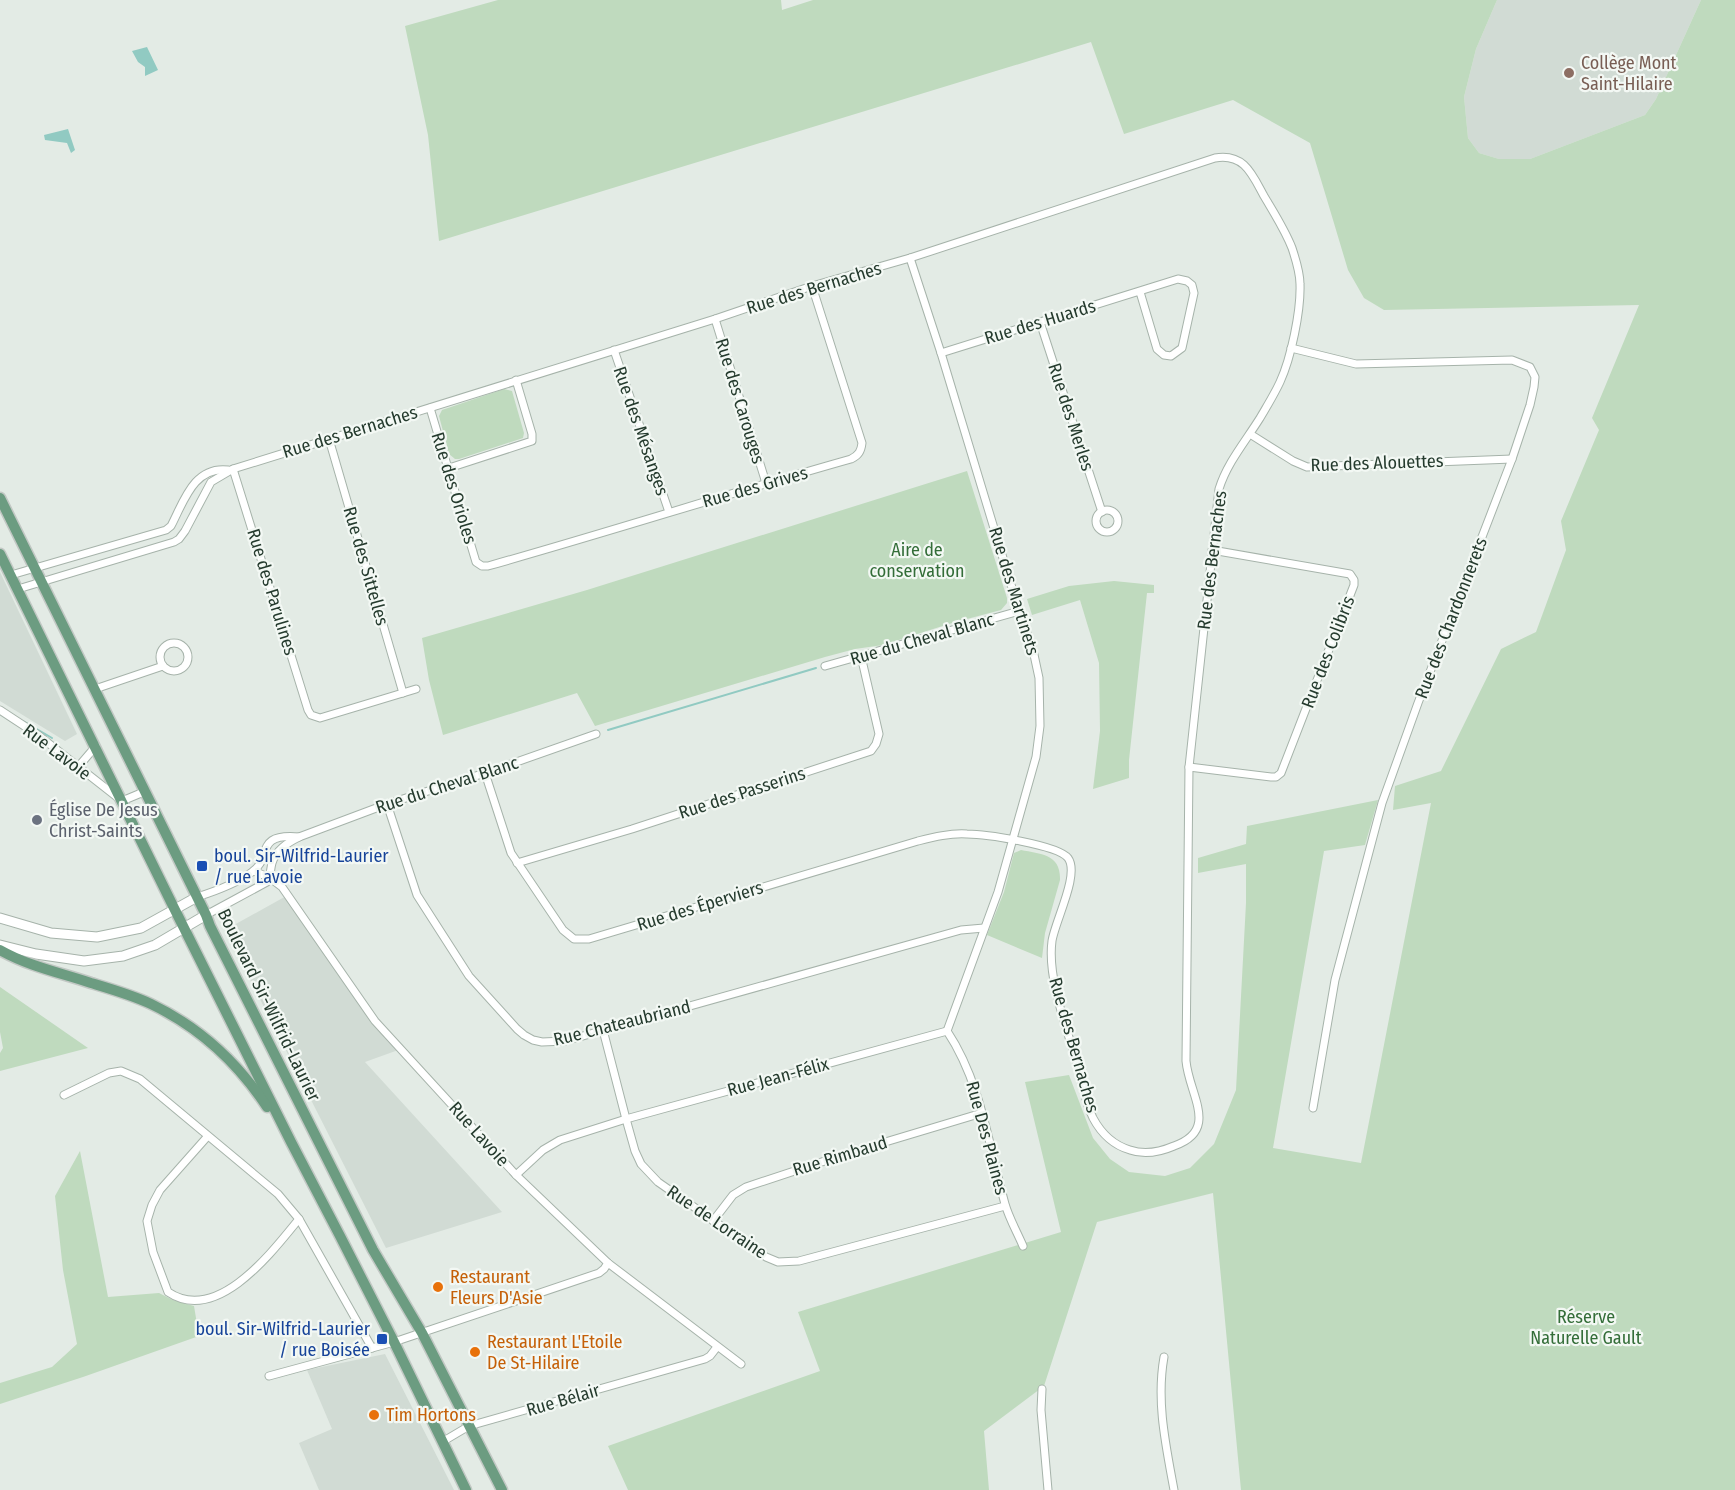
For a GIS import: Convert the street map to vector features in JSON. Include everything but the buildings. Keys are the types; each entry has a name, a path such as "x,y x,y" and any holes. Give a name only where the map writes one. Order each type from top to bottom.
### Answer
{"main road":[{"name":"Boulevard Sir-Wilfrid-Laurier","path":"0,498 146,791 210,926 373,1250 422,1333 502,1490"},
{"path":"0,554 174,908 394,1342 466,1490"},
{"path":"0,948 41,967 150,1003 174,1016 227,1057 247,1079 291,1142"}],"street":[{"name":"Rue des Bernaches","path":"18,590 179,539 211,482 231,470 715,319 812,286 910,258 1215,158 1223,156 1239,160 1251,172 1286,233 1300,281 1300,294 1291,348 1280,383 1250,434 1228,465 1219,489 1189,767 1186,1061 1187,1074 1200,1120 1198,1130 1186,1142 1146,1153 1135,1152 1109,1139 1092,1117 1058,996 1052,961 1054,930 1071,877 1071,867 1068,859 1061,852 1042,845 1011,841"},
{"name":"Rue des Martinets","path":"910,258 941,352 1019,611 1034,650 1039,678 1040,726 1036,757 998,892 984,928"},
{"name":"Rue des Huards","path":"941,352 1178,279 1186,280 1192,285 1194,293 1182,348 1171,357 1157,349 1140,292"},
{"name":"Rue des Grives","path":"482,566 575,542 851,459 857,455 862,443 812,286"},
{"name":"Rue des Carouges","path":"715,319 766,483"},
{"name":"Rue des Merles","path":"1040,322 1101,512"},
{"name":"Rue des Chardonnerets","path":"1291,348 1356,364 1512,360 1530,367 1535,377 1530,405 1512,459 1382,803 1335,980 1313,1108"},
{"name":"Rue des Mésanges","path":"614,350 669,512"},
{"path":"449,468 532,441 516,380"},
{"name":"Rue des Orioles","path":"430,408 476,562 482,566"},
{"name":"Rue des Alouettes","path":"1250,434 1298,465 1306,467 1512,459"},
{"name":"Rue des Sittelles","path":"329,439 403,693"},
{"name":"Rue des Bernaches","path":"11,575 166,530 194,484 201,477 218,469 231,470"},
{"name":"Rue des Parulines","path":"231,470 311,715 320,718 403,693"},
{"path":"153,534 157,547"},
{"name":"Rue des Colibris","path":"1189,767 1270,777 1276,777 1281,773 1354,585 1350,574 1212,550"},
{"name":"Rue du Cheval Blanc","path":"825,666 1019,611"},
{"path":"178,644 185,649 188,658 184,667 171,671 163,666 159,658 165,646 178,644"},
{"name":"Rue des Passerins","path":"517,863 632,829 871,752 879,734 861,656"},
{"path":"95,689 163,666"},
{"path":"403,693 416,689"},
{"name":"Rue Lavoie","path":"0,710 38,735 122,801"},
{"name":"Rue du Cheval Blanc","path":"270,878 275,855 287,843 298,837 387,804 596,734"},
{"path":"78,767 96,746"},
{"name":"Rue des Éperviers","path":"485,773 511,853 562,930 574,939 583,940 926,839 950,834 969,834 1011,841"},
{"path":"122,801 146,791"},
{"name":"Rue Chateaubriand","path":"387,804 417,895 469,976 517,1029 533,1040 565,1041 961,930 984,928"},
{"name":"Rue du Cheval Blanc","path":"254,871 269,843 281,837 298,837"},
{"path":"0,918 51,933 97,937 141,928 174,908 197,897 218,891 254,871"},
{"name":"Rue Lavoie","path":"254,871 276,882 288,895 375,1021 516,1175 608,1263 741,1364"},
{"path":"0,948 84,961 123,956 155,945 262,885 270,878"},
{"path":"947,1031 984,928"},
{"name":"Rue de Lorraine","path":"603,1030 635,1151 641,1164 658,1182 766,1257 778,1262 799,1261 1005,1206"},
{"name":"Rue Jean-Félix","path":"516,1175 543,1150 560,1140 626,1119 947,1031"},
{"name":"Rue Des Plaines","path":"947,1031 966,1064 982,1113 1005,1206 1023,1246"},
{"path":"64,1095 109,1073 121,1071 140,1079 278,1194 299,1219 372,1348"},
{"name":"Rue Rimbaud","path":"712,1221 733,1195 746,1186 982,1113"},
{"path":"207,1137 160,1191 147,1221 153,1252 168,1292 194,1300 222,1293 244,1279 269,1255 299,1219"},
{"path":"268,1376 422,1333 598,1273 608,1263"},
{"name":"Rue Bélair","path":"442,1442 470,1426 705,1359 717,1347"},
{"path":"1164,1357 1160,1376 1160,1402 1174,1490"},
{"path":"1042,1389 1041,1410 1047,1490"}],"shaded area":[{"name":"Collège Mont Saint-Hilaire","path":"1497,0 1701,0 1656,99 1645,115 1530,159 1499,159 1479,153 1468,138 1464,97 1476,49"},
{"path":"0,572 77,734 65,741 0,701"},
{"path":"288,895 375,1021 401,1049 365,1062 502,1212 386,1248 225,930"},
{"path":"385,1354 454,1490 319,1490 299,1443 332,1429 307,1370"}],"green space":[{"name":"Réserve Naturelle Gault","path":"498,0 781,0 782,10 813,0 1497,0 1476,49 1464,97 1468,138 1479,153 1499,159 1530,159 1645,115 1656,99 1701,0 1735,0 1735,1490 1241,1490 1213,1193 1097,1222 1044,1386 984,1431 989,1490 628,1490 608,1446 820,1371 798,1312 1061,1232 1025,1082 1069,1075 1093,1138 1110,1159 1129,1172 1165,1176 1190,1168 1214,1144 1236,1090 1246,903 1246,864 1198,873 1198,858 1246,844 1247,826 1378,800 1365,845 1324,851 1273,1148 1361,1163 1431,803 1393,810 1395,786 1441,771 1501,649 1536,632 1566,550 1561,521 1599,430 1592,418 1639,305 1384,310 1364,298 1348,270 1310,143 1233,100 1124,134 1091,42 439,241 428,135 405,26"},
{"path":"504,389 512,391 524,433 523,438 455,459 449,454 439,416 442,410"},
{"name":"Aire de conservation","path":"967,471 1007,598 1007,603 1001,610 883,645 825,657 595,726 577,693 443,735 429,680 422,638 587,590"},
{"path":"1114,581 1154,585 1154,593 1147,593 1129,778 1093,789 1100,731 1099,663 1080,600 1032,615 1027,599 1069,586"},
{"path":"1021,850 1048,857 1057,865 1059,871 1060,880 1045,933 1042,958 987,935 1004,892 1014,853"},
{"path":"0,987 88,1048 0,1071 0,1053 3,1048 0,1032"},
{"path":"80,1151 108,1297 159,1293 194,1306 199,1336 0,1404 0,1383 52,1367 77,1344 63,1270 55,1196"}],"water":[{"path":"147,47 158,70 145,76 145,67 138,62 132,51"},
{"path":"68,129 75,150 71,153 67,143 45,140 44,135"}],"waterway":[{"path":"608,730 816,668"},
{"path":"23,721 52,738"}],"place":[{"name":"Collège Mont Saint-Hilaire","path":"1569,73"},
{"name":"Église De Jesus Christ-Saints","path":"37,820"},
{"name":"boul. Sir-Wilfrid-Laurier / rue Lavoie","path":"202,866"},
{"name":"Restaurant Fleurs D'Asie","path":"438,1287"},
{"name":"boul. Sir-Wilfrid-Laurier / rue Boisée","path":"382,1339"},
{"name":"Restaurant L'Etoile De St-Hilaire","path":"475,1352"},
{"name":"Tim Hortons","path":"374,1415"}]}
